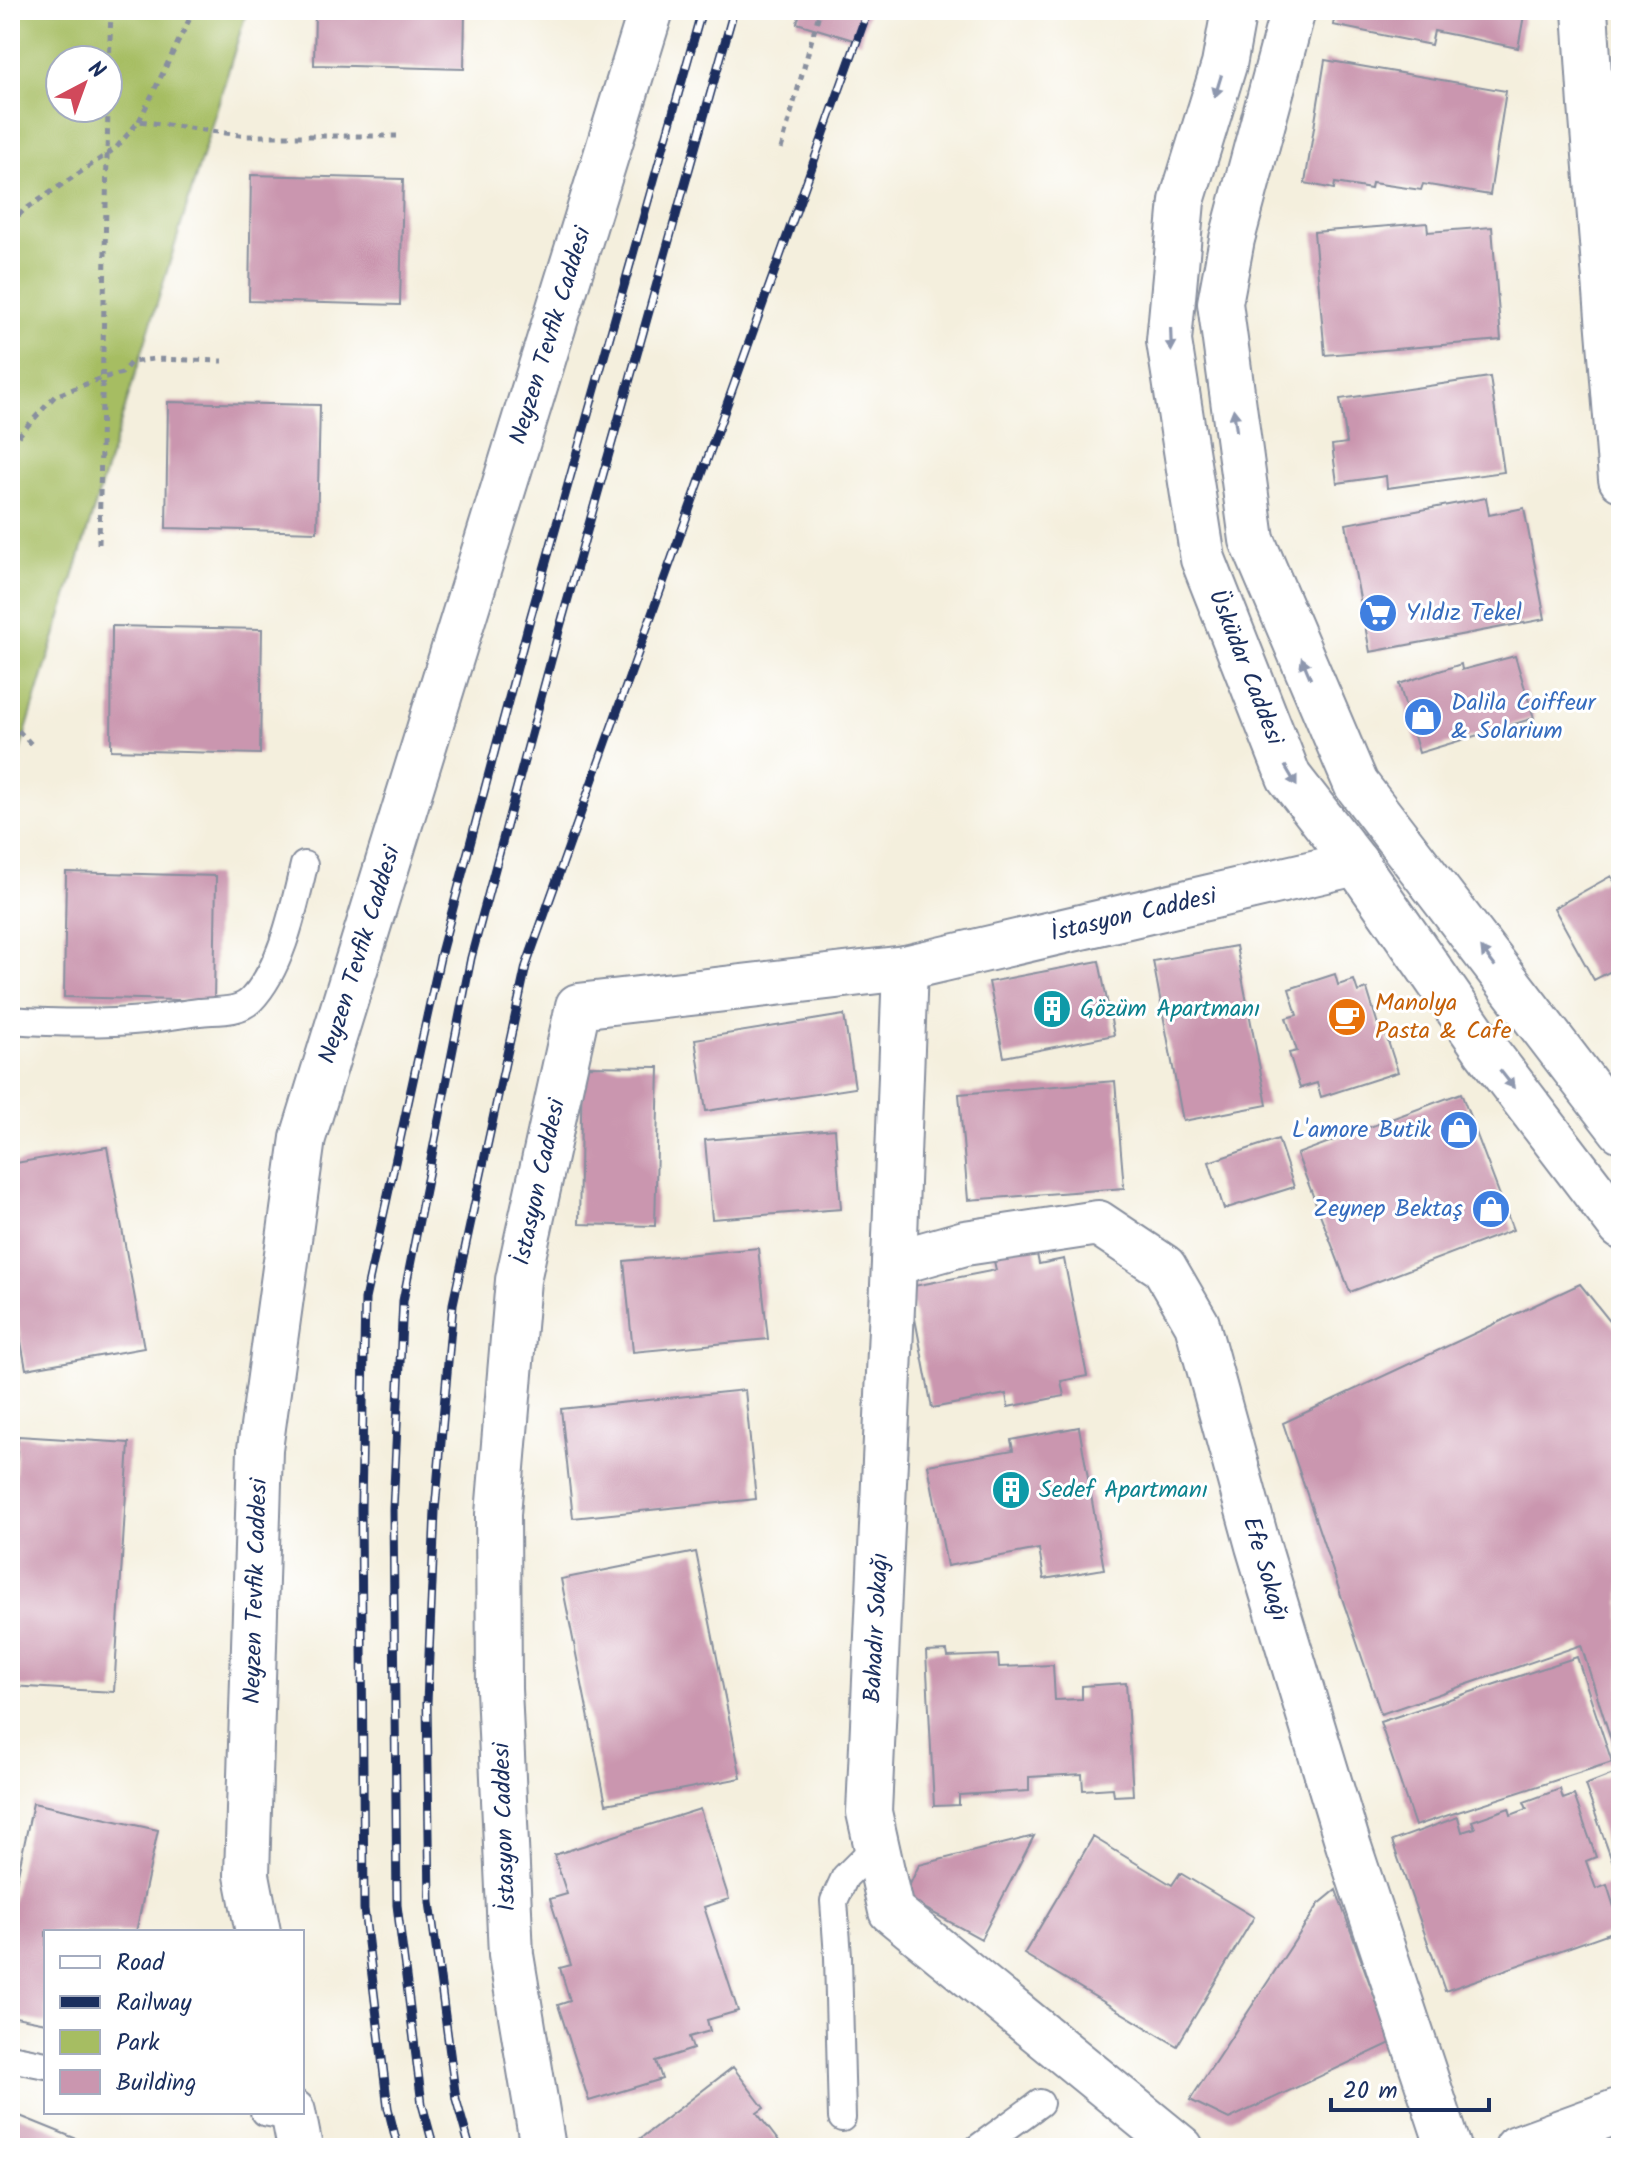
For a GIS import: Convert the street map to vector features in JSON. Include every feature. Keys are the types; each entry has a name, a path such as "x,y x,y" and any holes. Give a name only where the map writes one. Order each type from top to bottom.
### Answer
{"street":[{"name":"Neyzen Tevfik Caddesi","path":"258,1930 247,1875 260,1449 303,1138 651,10"},
{"name":"Üsküdar Caddesi","path":"1234,10 1224,65 1182,201 1169,341 1203,559 1289,777 1356,863 1486,1050 1621,1227"},
{"path":"1293,10 1232,239 1220,303 1252,540 1356,784 1621,1130"},
{"path":"1585,10 1621,479"},
{"name":"İstasyon Caddesi","path":"543,2148 511,1955 499,1689 498,1514 518,1280 578,1006 905,968 1356,863"},
{"name":"Bahadır Sokağı","path":"905,968 869,1812 891,1911 1181,2148"},
{"name":"Efe Sokağı","path":"894,1263 965,1243 1098,1223 1164,1267 1197,1324 1258,1546 1348,1844 1449,2148"},
{"path":"1517,2148 1621,2110"}],"lane":[{"path":"10,1020 143,1020 230,1010 249,1002 265,980 288,933 304,865"},
{"path":"842,2118 834,1901 845,1877 876,1846"},
{"path":"10,2058 44,2065"},
{"path":"978,2148 1040,2103"}],"path":[{"path":"110,44 111,10"},
{"path":"10,224 23,211 116,148 139,121 194,10"},
{"path":"781,149 820,10"},
{"path":"139,121 247,136 397,136"},
{"path":"99,544 107,124"},
{"path":"10,445 55,396 122,373 131,362 154,359 223,361"},
{"path":"10,722 33,746"}],"green space":[{"path":"10,10 247,10 10,783"}],"building":[{"path":"315,10 465,10 464,69 314,65"},
{"path":"801,10 869,10 860,42 797,23"},
{"path":"1336,10 1525,10 1518,48 1434,31 1431,45 1333,25"},
{"path":"1325,60 1506,91 1490,195 1423,184 1421,190 1372,183 1371,189 1335,183 1334,189 1305,183"},
{"path":"251,175 403,179 400,305 249,301"},
{"path":"1427,223 1428,232 1492,227 1501,340 1325,355 1314,232"},
{"path":"1490,377 1504,472 1387,488 1386,476 1337,483 1332,445 1347,443 1340,399"},
{"path":"168,402 320,405 317,532 166,528"},
{"path":"1486,498 1489,515 1524,508 1545,619 1370,652 1346,524"},
{"path":"112,626 262,629 260,754 111,750"},
{"path":"1515,656 1534,718 1419,753 1399,684 1461,664 1462,670"},
{"path":"66,872 216,876 214,1001 64,997"},
{"path":"1611,876 1618,888 1621,886 1621,966 1594,980 1554,908"},
{"path":"1236,946 1267,1105 1183,1121 1153,961"},
{"name":"Gözüm Apartmanı","path":"1099,961 1114,1035 1004,1057 989,982"},
{"path":"1335,974 1338,985 1354,980 1358,992 1367,989 1379,1028 1383,1026 1398,1072 1321,1097 1317,1083 1300,1088 1289,1053 1297,1051 1286,1018 1297,1015 1289,989"},
{"path":"844,1015 855,1088 706,1111 695,1039"},
{"path":"582,1066 659,1067 655,1226 579,1224"},
{"path":"1115,1081 1124,1188 968,1200 959,1094"},
{"path":"1461,1093 1513,1230 1350,1292 1297,1154"},
{"path":"835,1129 841,1209 712,1219 705,1140"},
{"path":"1278,1139 1294,1187 1224,1209 1209,1162"},
{"path":"107,1147 144,1348 26,1369 10,1281 10,1164"},
{"path":"1035,1244 1039,1264 1064,1259 1087,1376 1061,1381 1064,1396 1008,1407 1006,1394 932,1408 909,1287 996,1270 992,1252"},
{"path":"758,1248 768,1339 633,1352 624,1261"},
{"path":"1580,1284 1621,1335 1620,1768 1581,1645 1381,1714 1283,1423"},
{"path":"745,1390 756,1499 573,1518 561,1409"},
{"name":"Sedef Apartmanı","path":"1079,1427 1104,1569 1044,1579 1039,1549 947,1566 928,1465 1013,1450 1011,1440"},
{"path":"18,1436 129,1443 114,1692 10,1686 10,1561"},
{"path":"696,1552 741,1778 606,1804 561,1579"},
{"path":"947,1651 948,1657 998,1655 999,1667 1053,1665 1055,1700 1082,1699 1082,1686 1126,1683 1133,1795 1114,1796 1113,1788 1083,1790 1082,1774 1029,1777 1029,1791 959,1795 959,1805 934,1806 926,1652"},
{"path":"1577,1657 1612,1762 1415,1826 1380,1722"},
{"path":"1621,1771 1621,1886 1585,1785"},
{"path":"1560,1789 1563,1799 1574,1795 1596,1857 1586,1861 1596,1889 1607,1885 1621,1929 1445,1991 1392,1841 1458,1817 1462,1832 1475,1828 1472,1821 1509,1808 1511,1815 1527,1809 1524,1802"},
{"path":"33,1803 158,1830 136,1930 44,1930 44,2023 10,2016 10,1911"},
{"path":"700,1809 729,1899 704,1907 738,2011 707,2020 710,2031 689,2037 693,2049 656,2061 662,2079 589,2101 558,2005 570,2001 560,1968 571,1965 550,1899 567,1894 554,1855"},
{"path":"1034,1836 981,1939 904,1897 919,1865"},
{"path":"1093,1837 1172,1885 1180,1873 1254,1917 1177,2046 1024,1954"},
{"path":"1336,1890 1391,2043 1229,2119 1190,2100 1319,1904"},
{"path":"733,2067 764,2108 757,2113 783,2147 628,2148"},
{"path":"10,2112 99,2148 10,2148"}],"railway":[{"path":"398,2148 388,2108 364,1909 361,1509 365,1299 441,953 530,619 702,10"},
{"path":"434,2148 422,2104 397,1905 393,1509 403,1301 471,958 560,627 734,10"},
{"path":"470,2148 456,2099 430,1902 427,1703 435,1511 453,1304 526,966 868,10"}],"place":[{"name":"Yıldız Tekel","path":"1378,613"},
{"name":"Dalila Coiffeur & Solarium","path":"1423,717"},
{"name":"Gözüm Apartmanı","path":"1052,1009"},
{"name":"Manolya Pasta & Cafe","path":"1347,1017"},
{"name":"L'amore Butik","path":"1459,1130"},
{"name":"Zeynep Bektaş","path":"1491,1209"},
{"name":"Sedef Apartmanı","path":"1011,1490"}]}
